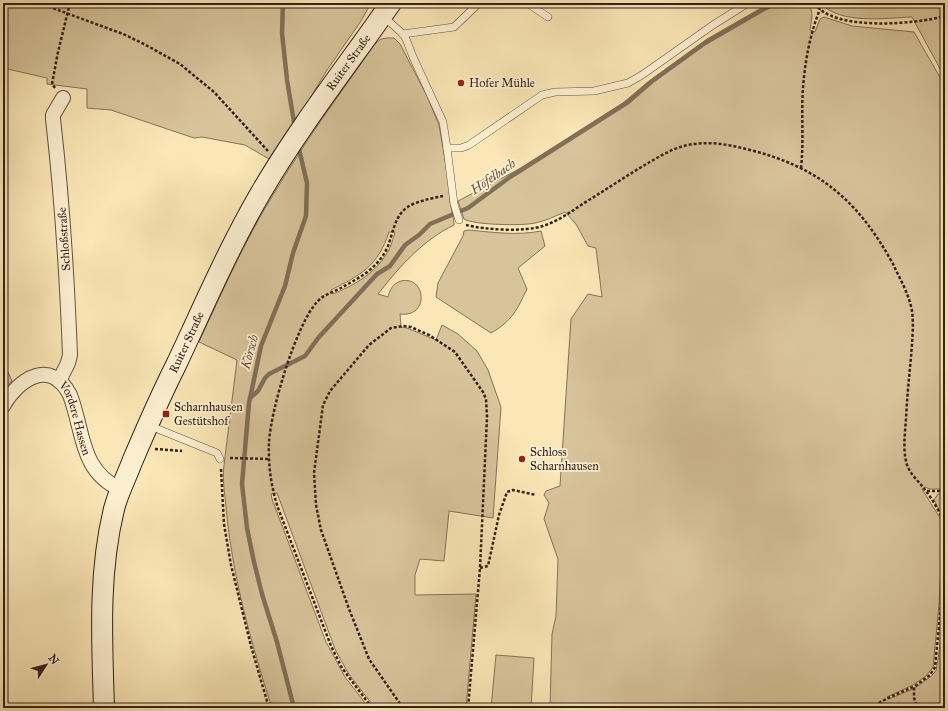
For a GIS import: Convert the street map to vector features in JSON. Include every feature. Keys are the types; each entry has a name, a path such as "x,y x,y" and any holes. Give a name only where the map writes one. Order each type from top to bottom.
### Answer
{"main road":[{"name":"Ruiter Straße","path":"104,708 104,584 109,535 120,489 204,304 234,242 260,194 281,159 313,112 386,9"}],"street":[{"name":"Schloßstraße","path":"59,381 70,355 59,166 53,119 62,98"},
{"name":"Vordere Hassen","path":"3,406 18,386 32,376 51,376 59,381 66,387 70,395 91,464 105,480 120,489"}],"lane":[{"path":"403,34 454,27 479,3"},
{"path":"527,3 548,18"},
{"path":"447,148 461,148 469,145 542,95 556,92 594,91 628,83 748,3"},
{"name":"Ruiter Straße","path":"386,9 407,41 443,122 455,206 462,222"},
{"path":"148,425 217,453 220,459"}],"path":[{"path":"39,3 123,34 180,64 214,92 281,159"},
{"path":"62,98 52,84 70,3"},
{"path":"815,3 820,9 832,16 849,21 889,24 933,20 945,16"},
{"path":"801,168 805,64 810,41 820,9"},
{"path":"462,222 476,227 507,229 528,229 543,226 563,217 659,157 690,144 717,144 741,148 766,154 801,168 834,189 863,217 875,233 886,252 909,299 912,314 912,333 904,453 908,468 926,491 944,524 941,605 938,646 934,669 930,675 914,687 888,698 870,708"},
{"path":"372,708 342,668 327,638 276,501 270,459 271,430 278,396 293,350 305,321 318,301 367,272 378,261 387,248 398,218 404,209 417,202 453,194"},
{"path":"403,708 371,663 360,638 323,536 317,512 314,482 323,405 328,394 369,345 381,334 393,327 402,325 411,327 429,335 450,347 474,379 486,399 488,417 480,568 468,708"},
{"path":"139,445 185,452"},
{"path":"269,708 250,646 231,565 223,518 220,459 270,459"},
{"path":"480,568 488,566 499,514 508,492 513,490 536,495"},
{"path":"926,491 945,491"},
{"path":"914,687 913,694 918,708"}],"shaded area":[{"path":"3,3 371,3 361,21 269,159 245,145 202,137 194,138 111,110 87,108 87,89 47,84 47,78 3,68"},
{"path":"770,3 810,3 812,15 810,30 815,32 820,19 824,17 852,26 914,32 945,86 945,489 930,489 925,487 922,489 943,525 939,605 933,667 926,676 913,685 887,697 889,699 915,688 936,671 940,646 945,543 945,708 550,708 552,634 556,616 558,559 544,519 549,503 544,495 546,491 560,486 571,319 588,294 602,297 596,248 588,246 576,224 565,212 543,221 529,224 510,225 477,223 464,219 458,201 523,167 623,103 649,81 707,39"},
{"path":"820,3 945,3 945,78 912,17 864,19 839,15"},
{"path":"394,38 400,44 427,96 439,125 454,225 432,238 412,255 378,294 388,297 393,286 401,281 409,281 416,284 420,290 420,304 416,310 410,313 400,314 401,327 436,340 442,325 458,334 477,351 488,370 501,407 493,518 449,511 444,561 420,559 415,575 415,595 476,594 466,708 375,708 348,673 335,649 277,493 271,494 272,499 326,642 345,677 369,708 272,708 243,609 233,558 224,492 223,470 237,360 199,342 243,249 262,213 322,118 375,44 381,39","holes":["389,232 395,232 388,251 377,267 356,283 333,294 331,290 360,274 367,268 380,253"]},
{"path":"468,230 495,233 541,231 545,246 518,268 527,289 520,303 509,319 491,333 436,297 438,283 463,236 464,231"},
{"path":"3,372 8,372 12,381 3,391"},
{"path":"938,494 945,494 945,521 934,500"},
{"path":"496,655 534,658 531,708 491,708"}],"waterway":[{"name":"Körsch","path":"283,3 282,33 287,80 295,128"},
{"name":"Höfelbach","path":"250,398 258,391 269,374 305,356 319,337 377,274 390,266 405,245 419,235 430,224 468,208 510,177 628,102 651,82 705,43 764,9 778,3"},
{"name":"Körsch","path":"294,708 254,562 247,528 242,484 249,403 261,346 285,286 293,253 306,216 307,183 298,145"}],"place":[{"name":"Hofer Mühle","path":"461,83"},
{"name":"Scharnhausen Gestütshof","path":"166,414"},
{"name":"Schloss Scharnhausen","path":"522,459"}]}
